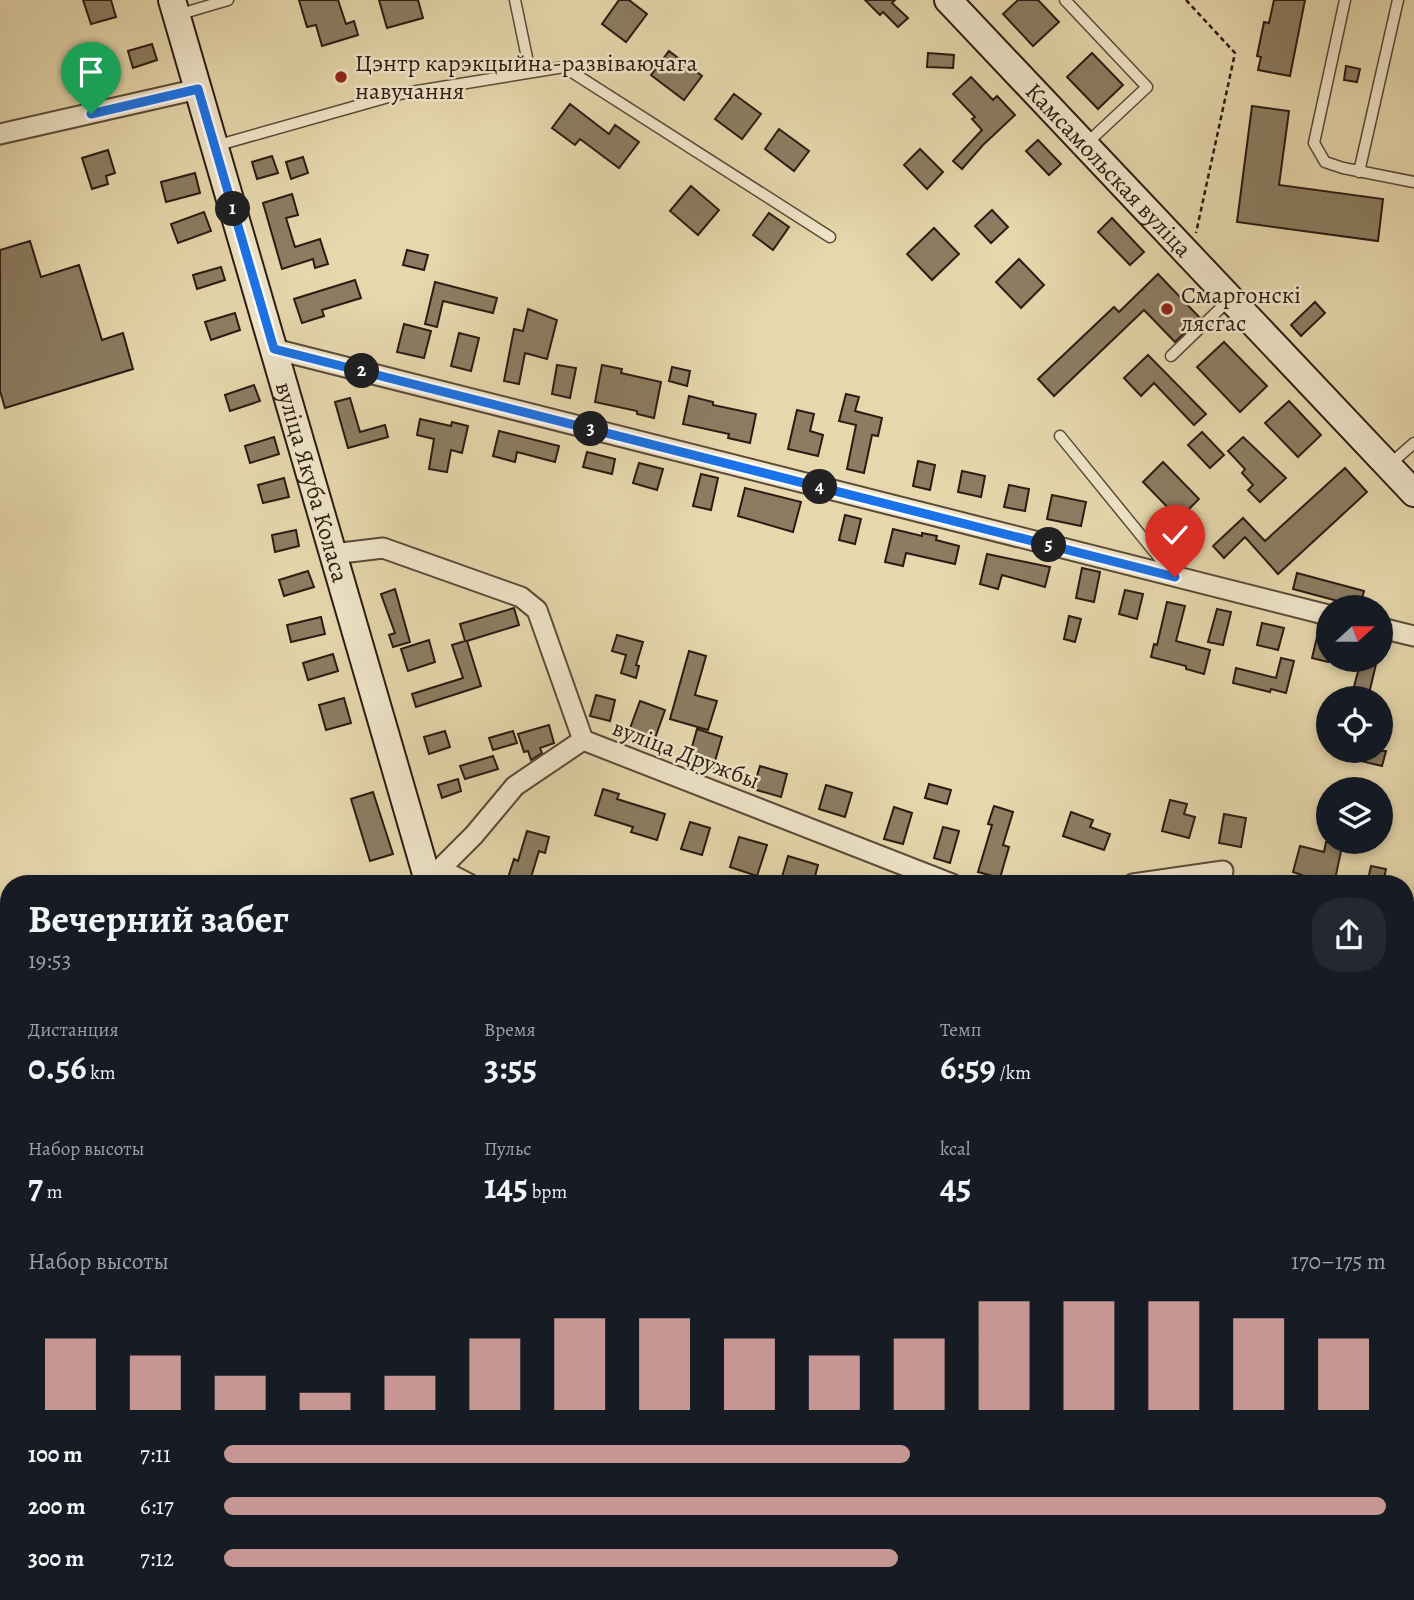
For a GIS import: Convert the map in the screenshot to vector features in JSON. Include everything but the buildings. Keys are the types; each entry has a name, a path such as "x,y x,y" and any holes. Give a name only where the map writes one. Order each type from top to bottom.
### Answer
{"main road":[{"name":"Камсамольская вуліца","path":"948,0 1414,493"},
{"name":"вуліца Якуба Коласа","path":"175,8 333,554 432,875"}],"street":[{"path":"0,134 198,89"},
{"path":"274,349 1316,612"},
{"path":"333,554 383,548 521,597 537,610 583,740"},
{"path":"1393,631 1414,636"},
{"name":"вуліца Дружбы","path":"433,875 474,835 515,786 583,740 929,875"},
{"path":"1195,875 1223,871"}],"lane":[{"path":"175,8 228,0"},
{"path":"515,0 530,72"},
{"path":"1065,0 1147,87 1086,144"},
{"path":"1345,0 1314,143 1325,162 1414,183"},
{"path":"1359,172 1398,0"},
{"path":"214,146 399,94 564,67 830,237"},
{"path":"1171,356 1231,298"},
{"path":"1060,436 1175,577"},
{"path":"1389,466 1414,443"}],"path":[{"path":"1186,0 1235,53 1194,241"}],"place":[{"name":"Цэнтр карэкцыйна-развіваючага навучання","path":"341,77"},
{"name":"Смаргонскі лясгас","path":"1167,309"}],"route":[{"path":"91,114 198,89 274,349 1175,577"}]}
